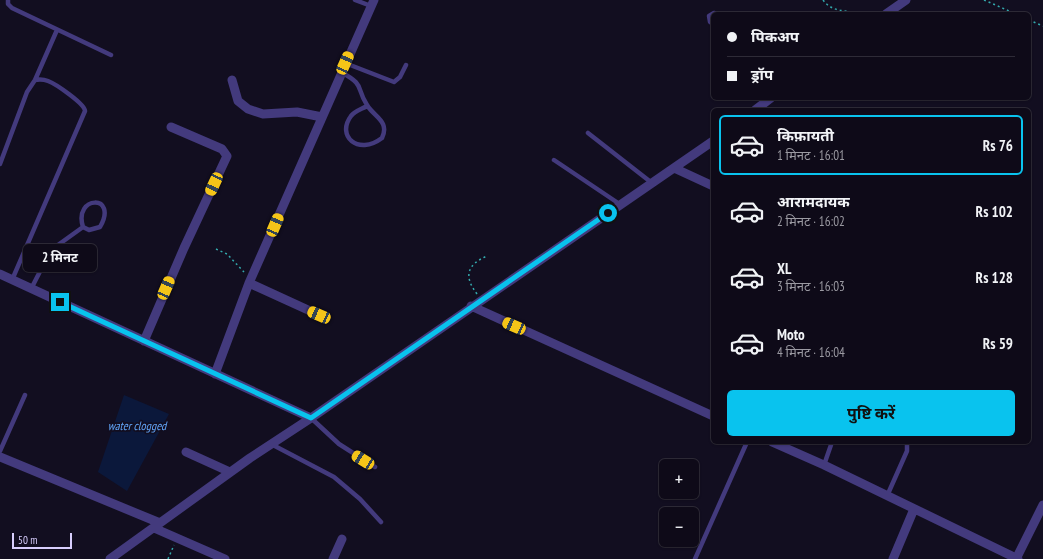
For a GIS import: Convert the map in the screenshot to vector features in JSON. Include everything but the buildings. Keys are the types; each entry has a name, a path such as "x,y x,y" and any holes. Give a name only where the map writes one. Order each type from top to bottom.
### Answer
{"street":[{"path":"889,12 906,0"},
{"path":"215,374 250,281 372,3"},
{"path":"232,80 238,101 248,110 263,114 297,112 322,116"},
{"path":"758,108 768,100"},
{"path":"144,341 184,248 227,156 222,150 171,127"},
{"path":"110,559 230,472 311,418 471,306 483,300 711,142"},
{"path":"674,168 711,185"},
{"path":"0,274 311,418"},
{"path":"250,281 319,315"},
{"path":"471,306 711,415"},
{"path":"777,444 824,465 1016,559 1043,505"},
{"path":"186,452 230,472"},
{"path":"0,457 157,525 178,538 225,559"},
{"path":"893,559 914,509"},
{"path":"333,559 342,539"}],"lane":[{"path":"8,0 8,4 12,8 111,55"},
{"path":"356,0 372,3"},
{"path":"0,164 27,92 35,80 57,30"},
{"path":"345,63 394,82 400,77 406,65"},
{"path":"341,72 354,79 359,84 367,106 382,121 385,128 382,138 368,146 361,146 352,142 347,133 347,128 352,115 367,106"},
{"path":"12,280 85,111 82,104 51,82 41,79 35,80"},
{"path":"588,133 652,183"},
{"path":"554,160 621,204"},
{"path":"91,202 99,203 104,207 106,214 100,227 89,230 82,227 81,216 85,207 91,202"},
{"path":"32,289 51,250 82,227"},
{"path":"0,451 25,395"},
{"path":"311,418 339,444 375,468"},
{"path":"271,444 334,477 360,499 381,522"},
{"path":"695,559 746,444"},
{"path":"824,465 831,444"},
{"path":"887,496 907,452 907,444"}],"path":[{"path":"823,0 829,6 838,11 845,12"},
{"path":"984,0 1011,12"},
{"path":"1031,21 1043,26"},
{"path":"216,249 227,254 250,281"},
{"path":"483,300 473,289 468,276 471,266 487,256"},
{"path":"168,559 178,538"}],"water":[{"name":"water clogged","path":"124,395 169,414 127,491 98,472"}],"route":[{"path":"60,302 311,418 471,306 483,300 608,213"}]}
